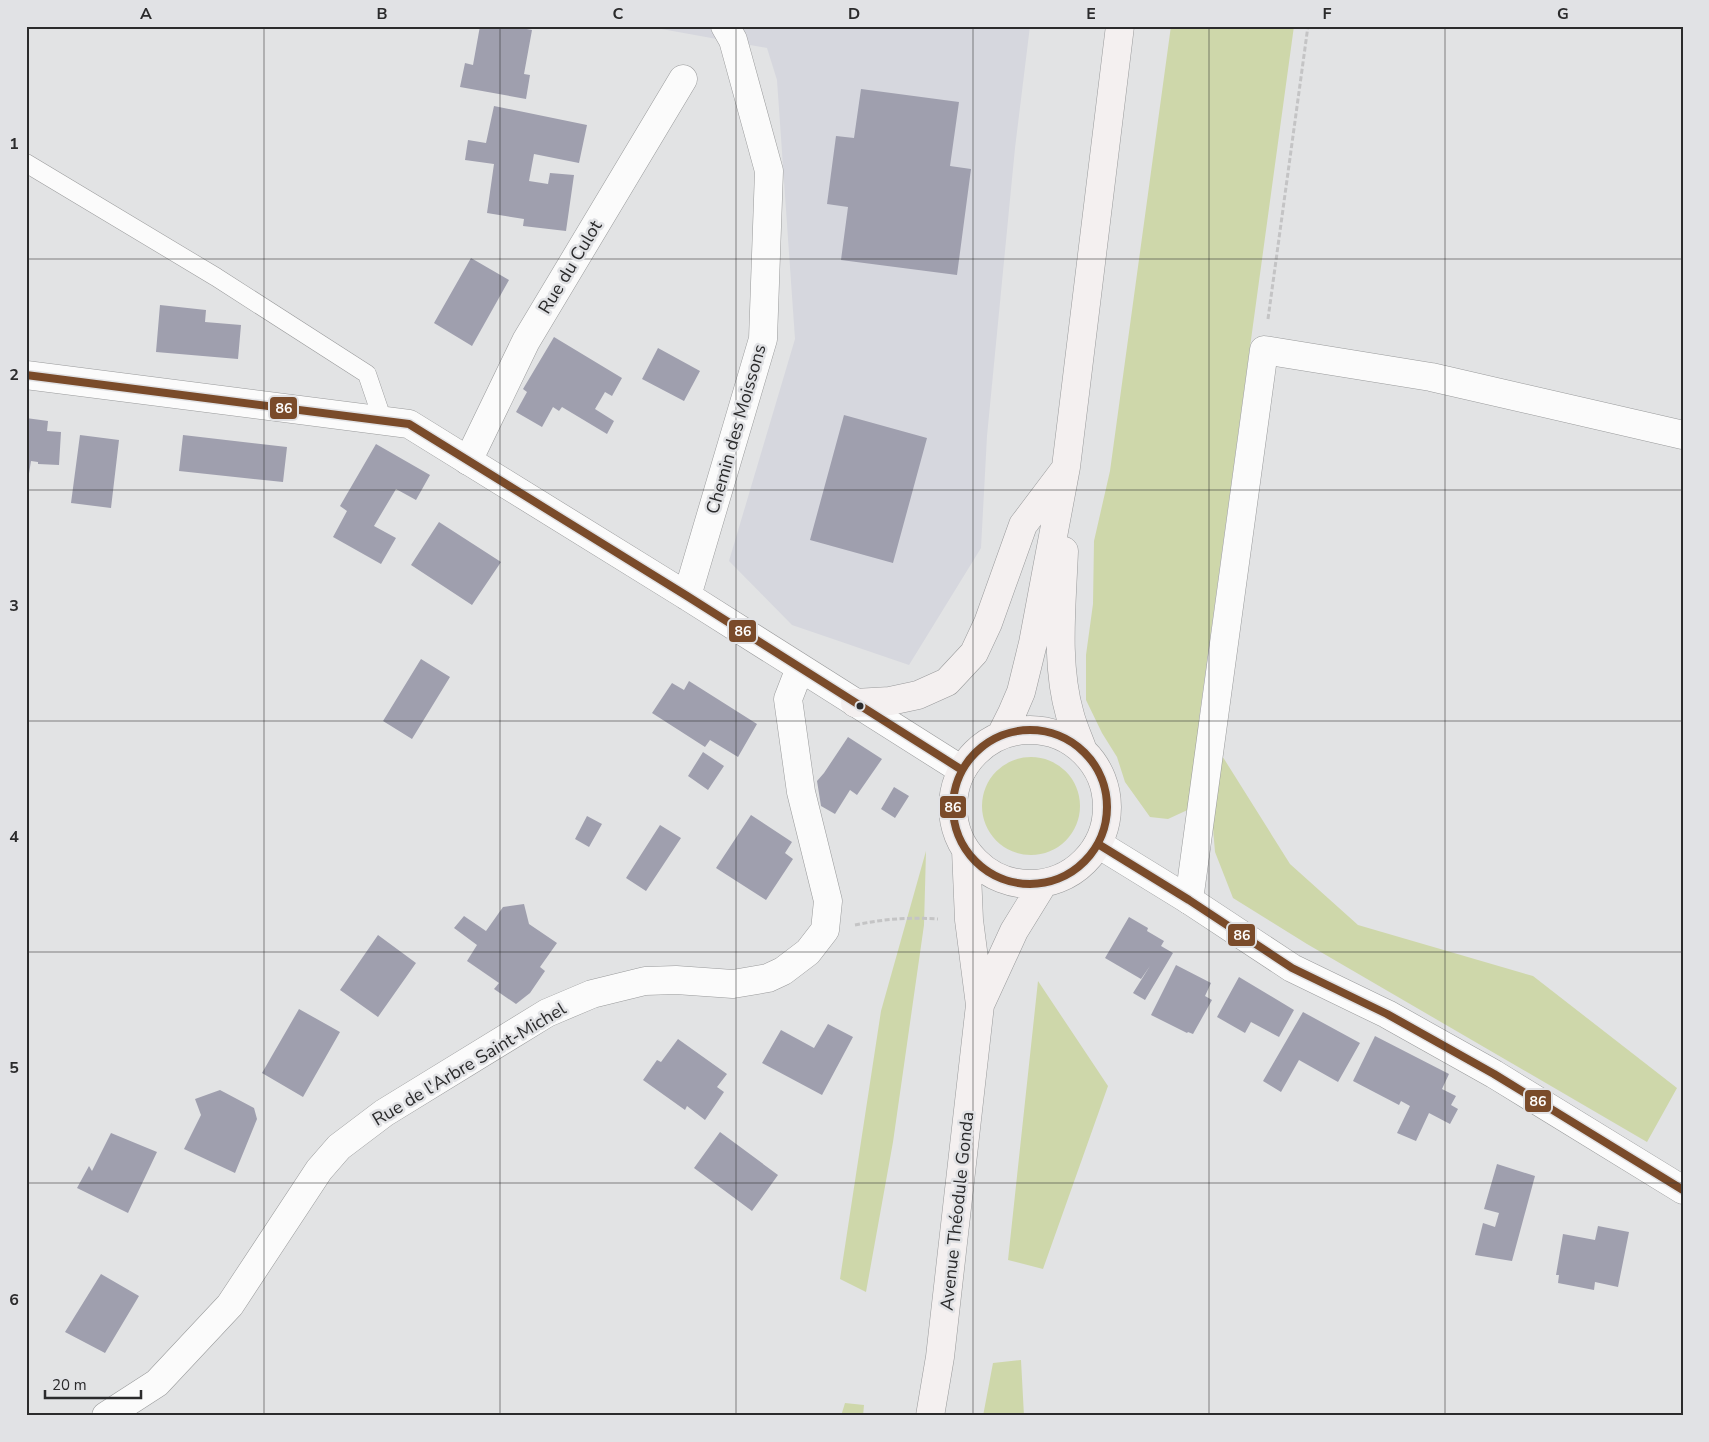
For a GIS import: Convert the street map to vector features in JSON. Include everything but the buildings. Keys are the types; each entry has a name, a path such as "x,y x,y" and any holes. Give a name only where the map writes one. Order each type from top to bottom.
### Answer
{"main road":[{"path":"1001,735 1021,692 1033,643 1066,467 1120,26"},
{"path":"856,703 890,701 925,692 947,682 974,653 988,623 1023,525 1066,467"},
{"path":"1066,467 1061,647 1064,689 1070,716 1084,751 1098,771 1107,794 1106,820 1098,844 1084,862 1066,876 1044,884 1008,881 992,874 977,864 966,850 956,831 953,811 954,790 962,770 972,755 986,743 1001,735 1023,730 1044,731 1065,738 1084,751"},
{"name":"Avenue Théodule Gonda","path":"930,1416 940,1357 980,1005 969,920 966,850"},
{"name":"Avenue Théodule Gonda","path":"980,1005 1014,931 1044,884"}],"street":[{"name":"Chemin des Moissons","path":"687,596 763,339 769,171 733,40 725,26"},
{"name":"Rue du Culot","path":"468,461 526,341 683,79"},
{"path":"1189,900 1264,350 1431,378 1683,435"},
{"path":"26,375 409,424 687,596 962,770"},
{"path":"800,668 788,699 801,792 828,901 825,930"},
{"path":"1098,844 1189,900 1292,968 1387,1014 1494,1074 1683,1190"},
{"name":"Rue de l'Arbre Saint-Michel","path":"106,1416 157,1383 230,1305 319,1170 339,1146 384,1113 547,1013 592,994 645,981 676,980 733,984 768,978 783,971 808,952 825,930"}],"lane":[{"path":"26,163 216,277 367,374 383,421"}],"path":[{"path":"1264,350 1308,26"},
{"path":"825,930 876,921 915,918 969,920"}],"shaded area":[{"path":"645,26 1030,26 1015,148 987,436 981,548 909,665 792,625 729,561 795,339 777,80 767,48"}],"green space":[{"path":"1171,26 1294,26 1199,719 1290,864 1358,925 1533,976 1677,1088 1647,1142 1307,944 1233,898 1215,852 1212,816 1194,807 1168,819 1150,817 1125,782 1117,757 1102,733 1086,700 1086,655 1093,604 1094,541 1110,471"},
{"path":"1031,757 1050,761 1066,771 1076,787 1080,806 1076,825 1066,841 1050,851 1031,855 1012,851 996,841 986,825 982,806 986,787 996,771 1012,761"},
{"path":"926,851 924,925 893,1142 866,1292 840,1279 881,1011"},
{"path":"1038,981 1108,1086 1043,1269 1008,1260"},
{"path":"1021,1360 1024,1416 983,1416 993,1363"},
{"path":"845,1403 864,1405 863,1416 841,1416"}],"transit line":[{"name":"86","path":"26,375 409,424 687,596 962,770"},
{"name":"86","path":"1030,730 1045,731 1059,736 1073,743 1084,753 1094,764 1101,778 1106,792 1107,807 1106,822 1101,836 1094,850 1084,861 1073,871 1059,878 1045,883 1030,884 1015,883 1001,878 987,871 976,861 966,850 959,836 954,822 953,807 954,792 959,778 966,764 976,753 987,743 1001,736 1015,731 1030,730"},
{"name":"86","path":"1098,844 1189,900 1292,968 1387,1014 1494,1074 1683,1190"}]}
